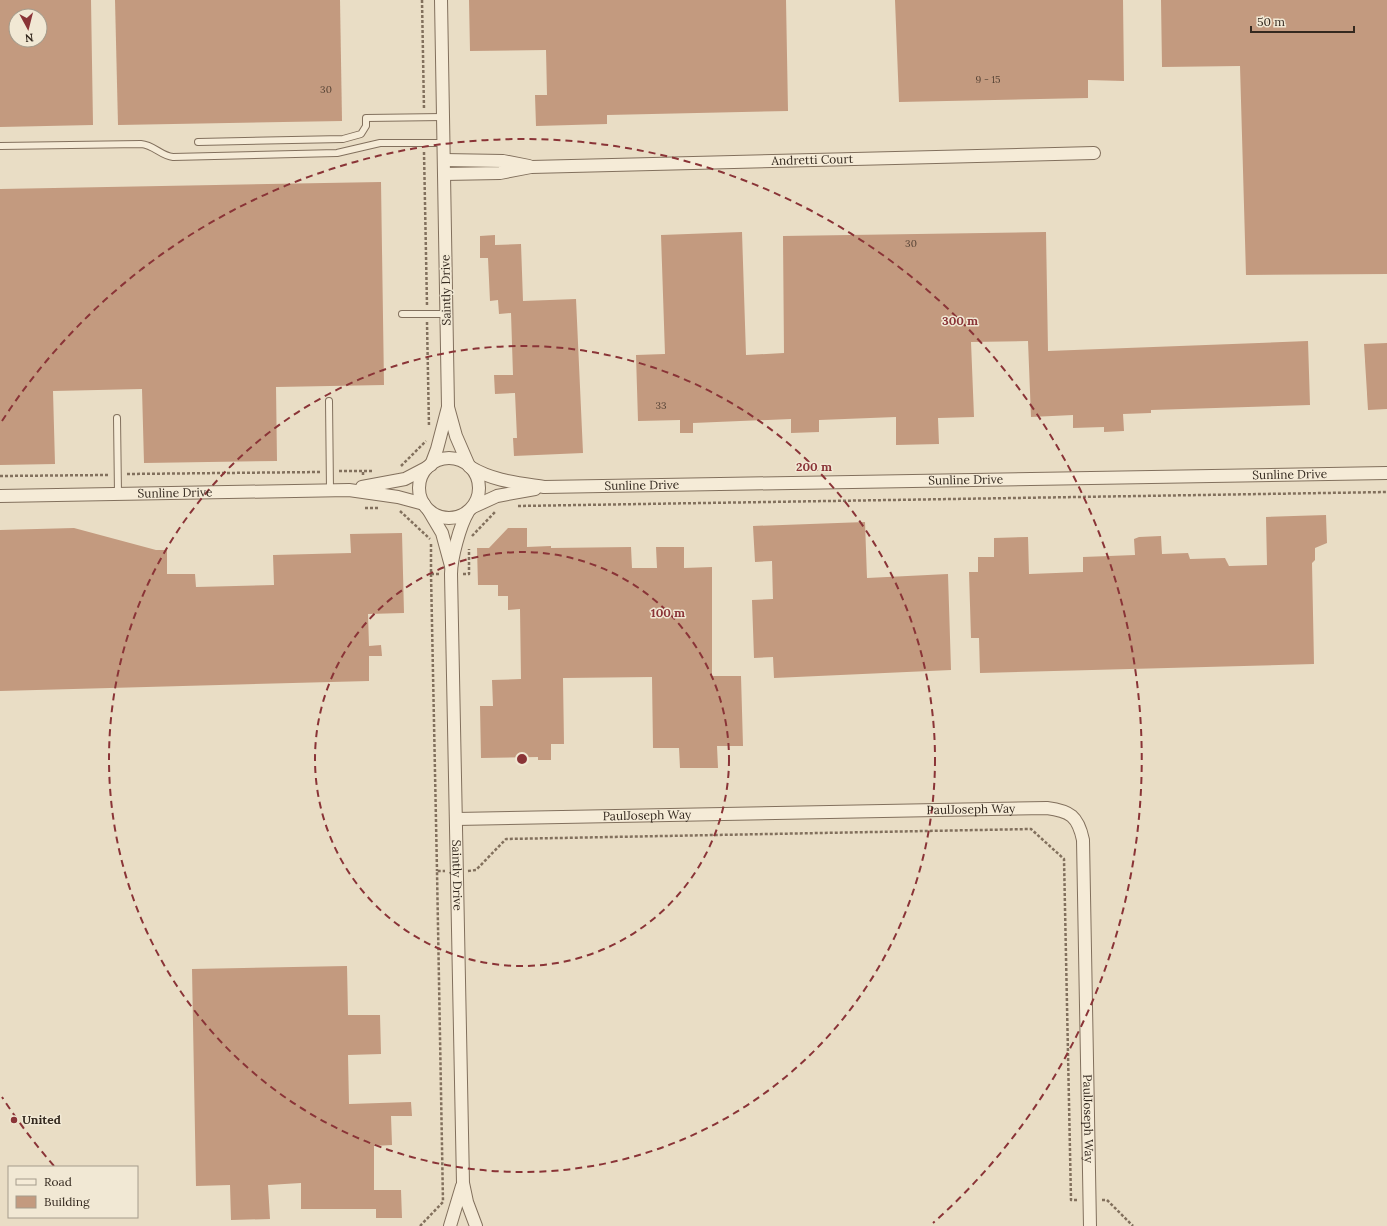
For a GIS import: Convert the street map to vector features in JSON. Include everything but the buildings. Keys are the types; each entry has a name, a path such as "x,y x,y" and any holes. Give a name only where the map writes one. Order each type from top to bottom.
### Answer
{"street":[{"name":"Saintly Drive","path":"441,0 448,407 458,441 469,466"},
{"name":"Andretti Court","path":"531,167 1094,153"},
{"path":"444,160 503,160 531,167"},
{"path":"444,174 500,173 531,167"},
{"name":"Saintly Drive","path":"430,466 437,449 448,407"},
{"path":"450,459 460,460 469,466 477,477 479,489 476,502 470,509 457,517 452,518 440,517 427,507 420,495 420,485 422,475 430,466 440,460 450,459"},
{"name":"Sunline Drive","path":"349,490 405,479 430,466"},
{"name":"Sunline Drive","path":"469,466 486,476 544,487"},
{"name":"Sunline Drive","path":"470,509 497,496 544,487 1387,473"},
{"name":"Sunline Drive","path":"0,496 349,490 398,497 427,507"},
{"name":"Saintly Drive","path":"427,507 442,533 451,570 463,1183 467,1202 476,1226"},
{"name":"Saintly Drive","path":"451,570 462,526 470,509"},
{"name":"PaulJoseph Way","path":"456,819 1039,808 1062,810 1073,817 1080,827 1083,840 1090,1226"},
{"name":"Saintly Drive","path":"450,1226 463,1183"}],"lane":[{"path":"198,142 343,139 361,134 366,126 366,118 443,117"},
{"path":"0,146 141,144 148,145 167,156 174,157 337,153 380,143 443,143"},
{"path":"402,314 446,314"},
{"path":"329,401 330,490"},
{"path":"117,418 118,494"}],"path":[{"path":"422,0 424,117"},
{"path":"424,143 429,430"},
{"path":"397,470 429,438"},
{"path":"362,471 364,487"},
{"path":"0,476 376,471"},
{"path":"516,506 1387,492"},
{"path":"469,539 500,506"},
{"path":"366,508 381,508"},
{"path":"396,508 431,540 443,1202 420,1226"},
{"path":"431,574 451,570 469,574 469,546"},
{"path":"437,871 476,870 506,839 1031,829 1064,859 1071,1200 1107,1200 1133,1226"}],"place":[{"name":"United","path":"14,1120"}]}
